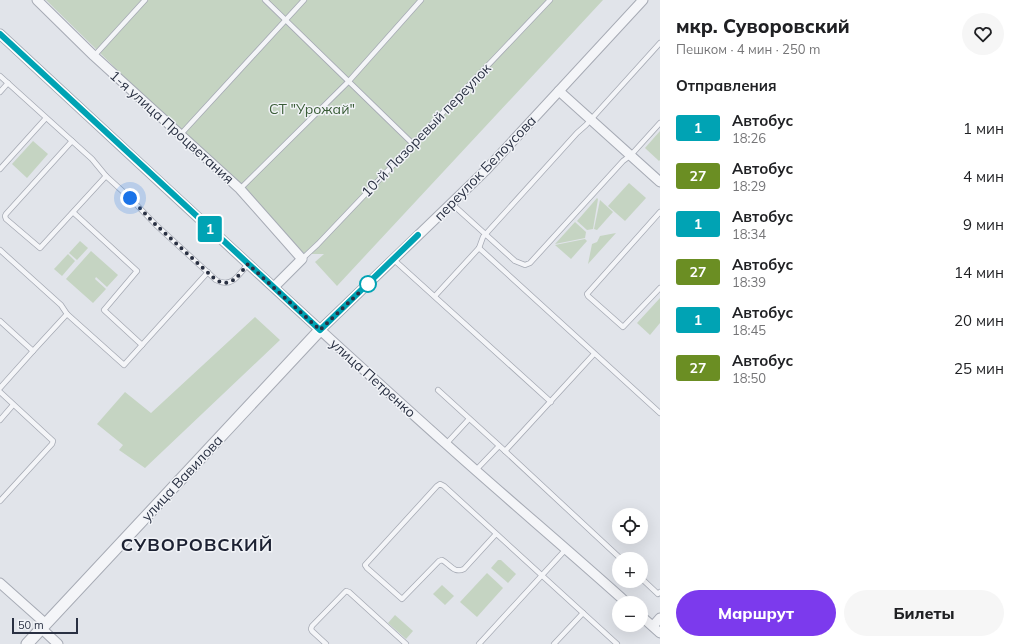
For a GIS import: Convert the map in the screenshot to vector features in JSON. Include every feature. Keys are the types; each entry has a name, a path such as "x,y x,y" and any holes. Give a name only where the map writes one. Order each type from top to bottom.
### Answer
{"street":[{"name":"1-я улица Процветания","path":"37,0 94,56 240,189 302,260"},
{"name":"переулок Белоусова","path":"320,330 486,170 643,0"},
{"name":"улица Петренко","path":"0,34 320,330 446,444 567,548 619,596"},
{"path":"559,91 660,182"},
{"path":"274,287 302,260"},
{"name":"улица Вавилова","path":"27,644 320,330"},
{"path":"0,583 44,626 58,644"},
{"path":"653,626 660,618"},
{"path":"648,622 660,633"}],"lane":[{"path":"94,56 145,0"},
{"path":"265,0 413,144"},
{"path":"181,134 304,0"},
{"path":"240,189 349,81 421,0"},
{"name":"10-й Лазоревый переулок","path":"302,260 550,0"},
{"path":"435,296 479,248 485,234 660,43"},
{"path":"0,76 92,159 106,176 156,225 216,280 225,284 233,280 248,264"},
{"path":"0,92 8,83"},
{"path":"0,169 46,118"},
{"path":"451,203 514,260 525,265 530,263 623,161 631,155 660,123"},
{"path":"72,141 5,216 6,219 40,248 74,213 106,176"},
{"path":"660,212 587,294 624,327 660,288"},
{"path":"74,213 137,271 104,310 142,345"},
{"path":"479,248 660,414"},
{"path":"0,250 61,305 67,314 124,365 208,272"},
{"path":"393,259 551,402"},
{"path":"0,388 67,314"},
{"path":"0,321 33,351"},
{"path":"505,451 594,354"},
{"path":"438,390 613,552"},
{"path":"0,392 52,441 52,444 0,501"},
{"path":"0,420 14,405"},
{"path":"446,444 469,418"},
{"path":"476,470 499,446"},
{"path":"496,534 461,571 456,571 442,560 439,561 402,600 367,568 366,565 440,484 542,575 616,644"},
{"path":"479,644 567,548"},
{"path":"648,585 658,594 660,592"},
{"path":"326,644 312,632 311,629 346,591 349,592 406,644"},
{"path":"554,644 583,613"}],"green space":[{"name":"СТ \"Урожай\"","path":"46,0 603,0 337,286 315,262 324,254 305,254"},
{"path":"660,131 660,160 659,161 645,148"},
{"path":"33,141 48,154 27,178 12,164"},
{"path":"629,183 646,198 625,221 608,206"},
{"path":"597,198 593,229 587,230 577,221"},
{"path":"600,200 613,212 597,230 594,229"},
{"path":"575,222 586,232 585,238 555,244"},
{"path":"616,233 588,264 592,244 597,242 600,236"},
{"path":"585,239 587,241 571,259 555,245"},
{"path":"80,241 88,248 77,260 69,253"},
{"path":"91,251 118,275 107,287 96,277 95,279 106,289 93,303 66,279"},
{"path":"68,254 75,261 62,276 54,269"},
{"path":"660,298 660,323 650,335 637,323"},
{"path":"255,317 280,340 145,468 119,450 123,445 97,424 125,392 151,413"},
{"path":"498,560 501,560 516,574 508,583 491,568"},
{"path":"487,573 503,588 477,617 460,602"},
{"path":"442,585 454,596 445,605 433,594"},
{"path":"395,615 413,631 406,639 388,623"}],"bus line":[{"name":"1","path":"0,34 320,330 418,235"}],"district":[{"name":"СУВОРОВСКИЙ","path":"197,545"}],"route":[{"path":"130,198 156,225 216,280 225,284 229,283 248,264 320,330 368,284"}]}
